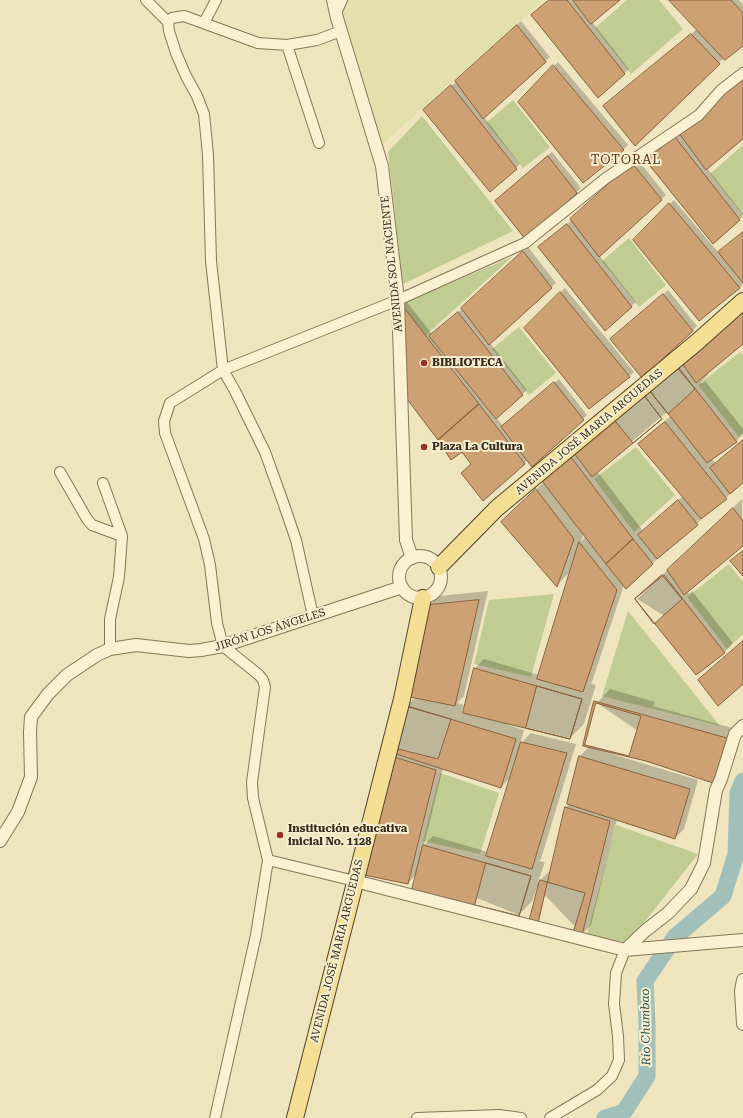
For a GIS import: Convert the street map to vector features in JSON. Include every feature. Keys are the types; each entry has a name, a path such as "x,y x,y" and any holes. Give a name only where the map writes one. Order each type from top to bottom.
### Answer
{"main road":[{"name":"AVENIDA JOSÉ MARIA ARGUEDAS","path":"438,567 497,508 692,347 743,301"},
{"name":"AVENIDA JOSÉ MARIA ARGUEDAS","path":"295,1118 402,700 423,598"}],"street":[{"path":"146,0 168,22 169,31 176,53 204,114 207,148 211,261 223,370 235,391 264,452 283,502 296,540 313,616"},
{"path":"204,23 216,0"},
{"name":"AVENIDA SOL NACIENTE","path":"333,0 382,166 398,300 406,540 412,558"},
{"path":"336,13 342,0"},
{"path":"168,22 172,18 184,16 258,43 287,45 317,40 341,31"},
{"path":"287,45 319,143"},
{"path":"215,1118 256,935 268,860 253,798 252,782 264,687 263,680 259,675 223,646 218,623 210,565 204,539 165,433 164,421 170,403 223,370 398,300 525,243 606,178 699,115 721,90 743,73"},
{"path":"60,472 92,525 122,536"},
{"path":"103,483 122,536 119,577 110,620 110,649"},
{"path":"418,556 430,558 438,567 441,573 439,587 429,596 416,598 411,596 402,587 400,573 402,567 412,558 418,556"},
{"name":"JIRÓN LOS ÁNGELES","path":"0,841 18,812 31,777 31,718 48,694 67,675 97,655 110,649 136,645 189,651 223,646 402,587"},
{"path":"550,1118 597,1090 612,1076 619,1060 614,1004 616,973 629,949 645,931 668,913 691,889 704,863 716,790 721,779 735,734 743,726"},
{"path":"268,860 629,949 743,940"},
{"path":"743,980 741,991 743,1024"},
{"path":"417,1118 499,1115 521,1118"}],"shaded area":[{"path":"341,0 544,0 377,149 336,13"}],"green space":[{"path":"627,0 659,0 683,29 631,74 595,28"},
{"path":"513,100 550,147 523,168 486,123"},
{"path":"422,116 513,231 403,284 388,152"},
{"path":"743,145 743,215 710,174"},
{"path":"629,238 666,285 639,307 602,261"},
{"path":"512,257 425,336 401,304"},
{"path":"519,327 556,373 529,395 492,349"},
{"path":"740,352 743,355 743,433 739,437 698,385"},
{"path":"636,447 675,495 634,532 594,479"},
{"path":"729,564 743,582 743,634 727,649 687,597"},
{"path":"554,594 531,677 474,664 489,600"},
{"path":"628,611 720,726 602,696"},
{"path":"440,773 499,793 480,854 423,841"},
{"path":"616,825 698,854 628,943 587,934"}],"building":[{"path":"549,0 567,0 625,74 598,98 531,15"},
{"path":"573,0 620,0 591,24"},
{"path":"669,0 731,0 743,13 743,46 725,60"},
{"path":"517,25 546,62 483,119 455,81"},
{"path":"691,34 720,64 635,146 603,106"},
{"path":"553,65 624,150 583,183 518,102"},
{"path":"743,78 743,139 706,170 678,132"},
{"path":"451,85 517,169 490,192 423,110"},
{"path":"675,137 740,220 713,244 646,161"},
{"path":"548,156 577,193 526,240 495,201"},
{"path":"632,163 662,200 599,257 570,219"},
{"path":"669,203 740,288 699,321 633,240"},
{"path":"567,224 632,307 605,331 538,247"},
{"path":"743,232 743,283 718,252"},
{"path":"523,251 552,288 489,345 461,308"},
{"path":"560,292 630,377 589,409 524,328"},
{"path":"663,294 693,331 642,378 610,339"},
{"path":"743,297 743,344 696,383 679,359"},
{"name":"BIBLIOTECA","path":"398,300 479,404 438,440 401,391"},
{"path":"458,312 523,395 496,419 429,336"},
{"path":"675,363 737,442 707,463 647,387"},
{"path":"675,365 695,389 668,414 648,389"},
{"path":"554,382 584,420 532,467 501,427"},
{"path":"640,390 662,419 592,477 574,453"},
{"path":"640,390 662,419 633,443 612,417"},
{"path":"479,404 525,464 483,501 461,473 471,464 462,452 451,460 438,440"},
{"path":"665,422 727,499 701,519 638,444"},
{"path":"743,440 743,483 730,494 710,468"},
{"path":"571,457 633,539 606,564 542,481"},
{"path":"536,489 574,539 557,587 501,522"},
{"path":"678,500 698,525 657,559 638,535"},
{"path":"733,508 743,521 743,546 684,595 667,570"},
{"path":"633,539 653,564 626,589 606,564"},
{"path":"579,542 617,590 583,692 537,679"},
{"path":"743,551 743,576 730,561"},
{"path":"662,575 682,599 654,624 635,599"},
{"path":"664,575 725,653 696,675 635,599"},
{"path":"479,600 455,706 410,697 429,605"},
{"path":"743,641 743,684 718,706 698,680"},
{"path":"474,668 582,699 570,739 463,713"},
{"path":"537,686 582,699 570,739 526,728"},
{"path":"594,701 727,738 713,783 646,761 583,746"},
{"path":"596,703 641,716 629,756 585,745"},
{"path":"404,705 516,739 501,788 393,753"},
{"path":"405,706 451,719 438,759 394,748"},
{"path":"521,742 567,753 532,869 486,856"},
{"path":"391,756 436,770 408,884 364,875"},
{"path":"579,756 690,789 675,839 567,804"},
{"path":"565,807 610,821 582,935 538,925"},
{"path":"423,845 531,876 519,916 412,890"},
{"path":"486,863 531,876 519,916 475,905"},
{"path":"540,880 585,893 573,933 529,922"}],"waterway":[{"name":"Río Chumbao","path":"605,1118 624,1112 647,1076 645,981 675,937 723,896 736,854 738,793 743,781"}],"place":[{"name":"BIBLIOTECA","path":"424,363"},
{"name":"Plaza La Cultura","path":"424,447"},
{"name":"Institución educativa inicial No. 1128","path":"280,835"}],"district":[{"name":"TOTORAL","path":"626,160"}]}
